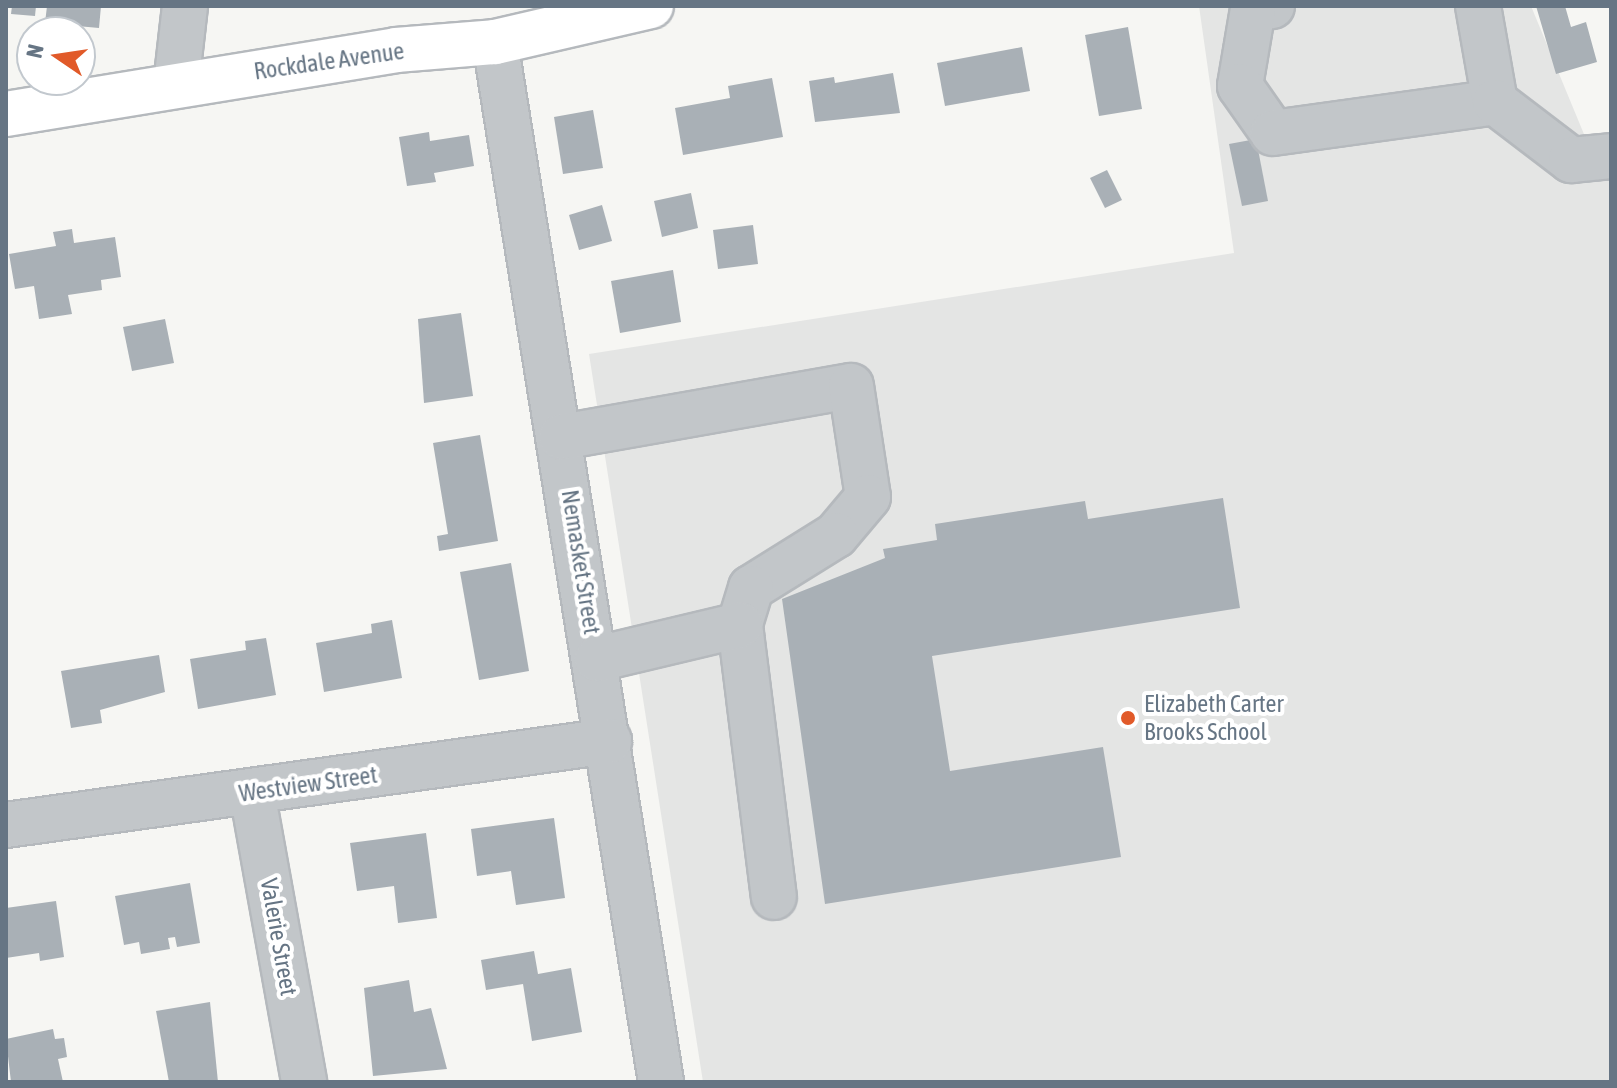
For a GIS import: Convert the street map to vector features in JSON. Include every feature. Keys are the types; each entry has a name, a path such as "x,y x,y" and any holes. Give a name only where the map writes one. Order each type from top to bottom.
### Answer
{"main road":[{"name":"Rockdale Avenue","path":"6,114 396,50 495,42 558,16 651,6"}],"street":[{"path":"176,85 185,6"},
{"path":"1272,6 1253,9 1240,86 1273,133 1495,102"},
{"path":"1478,6 1495,102 1571,160 1611,156"},
{"name":"Nemasket Street","path":"495,42 597,659 661,1082"},
{"path":"561,437 851,386 868,497 836,535 751,588 740,625 774,897"},
{"path":"597,659 740,625"},
{"name":"Westview Street","path":"6,825 609,741"},
{"name":"Valerie Street","path":"252,792 304,1082"}],"shaded area":[{"name":"Elizabeth Carter Brooks School","path":"1199,6 1531,6 1586,139 1611,136 1611,1082 703,1082 589,354 1234,253"}],"building":[{"path":"12,6 36,6 35,16 11,14"},
{"path":"47,6 101,6 99,28 96,28 96,16 46,16"},
{"path":"1536,6 1565,6 1571,27 1586,22 1597,62 1556,74"},
{"path":"1128,27 1142,109 1099,116 1085,35"},
{"path":"1022,47 1030,91 945,106 937,63"},
{"path":"893,73 900,113 815,122 809,81 834,77 835,83"},
{"path":"772,78 783,137 683,155 675,108 730,98 728,86"},
{"path":"593,110 603,168 563,174 554,117"},
{"path":"429,132 430,141 469,135 474,166 434,173 436,182 407,186 399,137"},
{"path":"1256,139 1268,201 1242,206 1229,144"},
{"path":"1107,170 1122,200 1105,208 1090,178"},
{"path":"691,193 698,228 662,237 654,201"},
{"path":"602,205 612,241 579,250 569,215"},
{"path":"753,225 758,264 718,269 713,230"},
{"path":"72,229 74,243 115,237 121,277 101,280 102,290 68,295 72,314 39,319 34,286 15,289 9,254 56,246 53,232"},
{"path":"673,270 681,322 620,333 611,281"},
{"path":"461,313 473,396 424,403 418,319"},
{"path":"165,319 174,363 132,371 123,327"},
{"path":"480,435 498,541 439,551 437,536 448,534 433,443"},
{"path":"1223,498 1240,608 932,656 950,771 1103,747 1121,857 825,904 782,599 885,558 883,549 937,540 935,524 1085,501 1088,519"},
{"path":"511,563 529,671 479,680 460,572"},
{"path":"392,620 402,678 324,692 316,643 372,633 371,624"},
{"path":"266,638 276,695 198,709 190,659 246,650 245,641"},
{"path":"159,655 165,692 100,710 102,723 71,728 61,671"},
{"path":"554,818 565,898 516,905 511,871 477,876 471,829"},
{"path":"426,833 437,918 398,923 394,886 357,891 350,843"},
{"path":"190,883 200,943 177,947 175,937 168,938 170,949 141,954 139,942 124,945 115,896"},
{"path":"56,901 64,957 40,961 39,953 6,958 6,908"},
{"path":"534,951 538,974 571,968 582,1032 532,1041 523,984 486,990 481,960"},
{"path":"409,980 414,1012 431,1008 447,1069 373,1076 364,988"},
{"path":"210,1002 218,1082 169,1082 156,1011"},
{"path":"53,1029 55,1039 64,1038 67,1057 58,1059 63,1082 11,1082 6,1039"}],"place":[{"name":"Elizabeth Carter Brooks School","path":"1128,718"}]}
